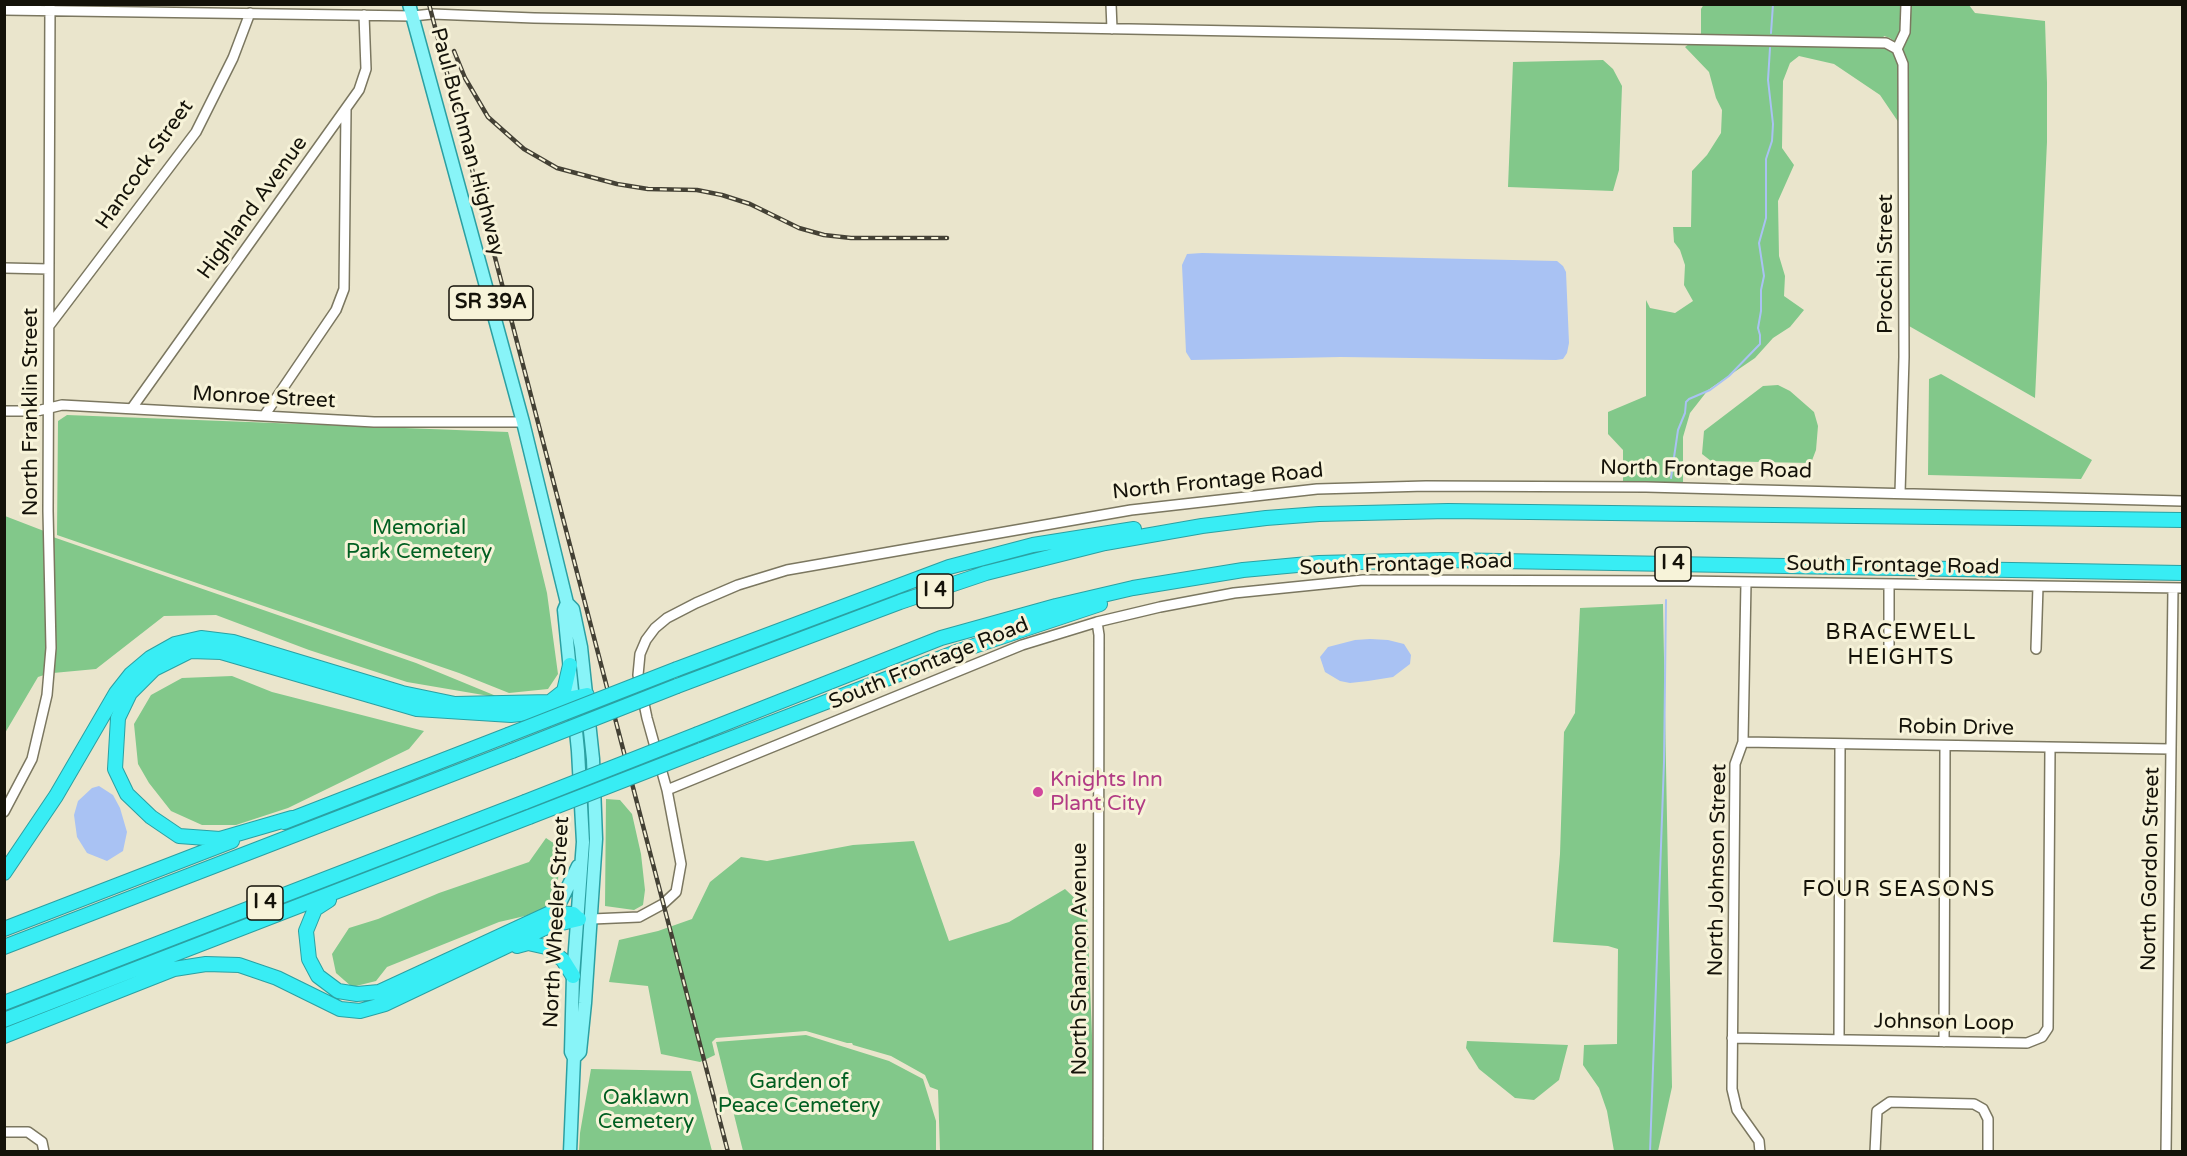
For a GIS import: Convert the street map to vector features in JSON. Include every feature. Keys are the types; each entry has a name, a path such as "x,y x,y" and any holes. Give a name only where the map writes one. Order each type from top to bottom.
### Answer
{"highway":[{"name":"I 4","path":"4,947 900,602 986,573 1105,543 1202,526 1319,514 1448,510 2182,519"},
{"path":"4,929 677,669 949,567 991,554 1033,545 1127,530 1202,526"},
{"name":"I 4","path":"4,1003 525,802 941,638 1056,606 1165,582 1243,570 1388,560 2182,573"},
{"path":"4,1020 959,651 1165,582"},
{"path":"4,873 56,796 116,693 131,674 150,658 175,644 201,638 233,642 402,693 455,704 581,702"},
{"path":"292,818 220,839 179,836 151,818 127,794 115,769 118,718 130,693 154,669 190,651 221,652 417,709 511,716 581,702"},
{"path":"550,702 564,691 570,665"},
{"path":"344,888 315,909 306,931 309,959 318,976 338,991 357,994 379,992 550,913 573,914 585,919"},
{"path":"4,1036 174,969 206,964 239,964 277,978 340,1009 360,1011 385,1004 549,926 585,919"},
{"path":"500,949 528,943 546,947 563,960 573,976"}],"main road":[{"name":"Paul Buchman Highway","path":"411,10 523,422 567,603 573,609 581,702 578,751"},
{"name":"Paul Buchman Highway","path":"567,603 564,610 570,665 594,759"},
{"name":"North Wheeler Street","path":"574,1058 580,1052 585,919 578,751"},
{"name":"North Wheeler Street","path":"570,1152 574,1073 574,1058 571,1052 573,976 585,919 596,844 594,759"},
{"path":"550,913 560,905 583,850"}],"street":[{"path":"1111,4 1112,29"},
{"path":"4,10 50,8 364,15 411,10 432,15 1886,43 1897,50 1905,32 1906,4"},
{"name":"North Franklin Street","path":"4,812 32,759 47,695 51,648 48,407 50,8"},
{"name":"Hancock Street","path":"49,326 196,132 233,58 250,13"},
{"name":"Highland Avenue","path":"132,408 359,90 366,69 364,15"},
{"name":"Procchi Street","path":"1897,50 1903,64 1904,357 1900,493"},
{"path":"264,416 336,310 344,290 346,110"},
{"path":"4,268 49,268"},
{"name":"Monroe Street","path":"4,411 37,411 62,405 374,422 523,422"},
{"name":"North Frontage Road","path":"585,919 639,917 663,904 676,892 681,864 667,790 638,675 640,654 646,640 667,618 696,603 738,585 787,570 1131,510 1317,489 1426,486 1635,487 2182,501"},
{"name":"South Frontage Road","path":"667,790 978,662 1059,632 1160,607 1234,593 1363,580 2178,588"},
{"name":"North Johnson Street","path":"1746,582 1743,742 1735,764 1732,1089 1737,1110 1759,1140 1760,1152"},
{"path":"1889,584 1889,648"},
{"path":"2036,649 2038,586"},
{"name":"North Gordon Street","path":"2166,1152 2170,749 2178,588"},
{"name":"North Shannon Avenue","path":"1097,622 1099,635 1098,1152"},
{"name":"Robin Drive","path":"1743,742 2170,749"},
{"path":"1839,1040 1840,745"},
{"path":"1944,1041 1945,746"},
{"name":"Johnson Loop","path":"1732,1038 2027,1043 2042,1037 2048,1028 2050,748"},
{"path":"1875,1152 1877,1111 1890,1102 1974,1104 1983,1110 1988,1119 1988,1152"},
{"path":"4,1132 28,1132 43,1147"}],"green space":[{"path":"1704,4 1969,5 1975,13 2045,21 2047,142 2035,398 1909,326 1908,64 1902,47 1884,36 1883,38 1701,34 1701,9"},
{"path":"1689,44 1884,48 1894,53 1899,66 1899,123 1880,95 1834,64 1799,56 1790,63 1783,81 1782,148 1794,165 1778,201 1779,256 1785,276 1784,296 1804,310 1790,327 1773,338 1755,358 1708,390 1690,413 1683,437 1683,483 1623,482 1623,450 1608,434 1608,412 1646,396 1646,300 1650,308 1675,313 1693,301 1684,285 1685,265 1680,250 1674,242 1673,227 1691,227 1692,171 1707,155 1721,133 1722,110 1709,72 1685,47"},
{"path":"1603,60 1613,69 1622,86 1619,170 1613,191 1508,187 1513,62"},
{"path":"1941,374 2092,460 2081,479 1928,475 1929,379"},
{"path":"1778,385 1790,391 1814,412 1818,426 1816,450 1811,463 1711,461 1702,454 1704,431 1763,386"},
{"name":"Memorial Park Cemetery","path":"67,415 508,432 547,593 558,674 548,689 509,693 459,673 57,535 58,421"},
{"path":"5,516 44,531 46,648 44,675 38,677 5,733"},
{"path":"53,537 416,663 501,698 407,682 309,650 216,615 164,616 96,669 53,673 55,648"},
{"path":"1663,604 1672,1087 1658,1151 1614,1151 1607,1111 1599,1088 1583,1065 1584,1045 1617,1044 1618,949 1608,946 1553,942 1560,854 1564,732 1575,713 1580,608"},
{"path":"232,676 272,692 424,731 409,749 288,808 236,825 202,825 171,811 149,783 138,764 134,724 151,695 182,678"},
{"path":"606,799 620,800 632,814 641,854 645,890 643,905 634,910 605,906"},
{"path":"546,838 555,844 559,866 557,895 546,909 499,922 387,967 376,981 352,987 336,973 332,954 349,928 378,919 439,893 529,862"},
{"path":"914,841 949,941 1009,922 1065,889 1087,910 1094,1086 1094,1151 940,1151 938,1090 930,1087 925,1075 891,1056 806,1031 716,1038 712,1042 715,1055 700,1062 661,1054 648,986 609,982 619,940 658,931 692,919 710,882 741,857 767,861 853,845"},
{"name":"Garden of Peace Cemetery","path":"806,1035 889,1061 923,1079 936,1121 936,1151 743,1151 716,1042"},
{"path":"1467,1041 1568,1045 1559,1080 1534,1100 1515,1098 1479,1069 1466,1048"},
{"name":"Oaklawn Cemetery","path":"591,1069 691,1071 712,1151 579,1151"}],"water":[{"path":"1187,254 1557,261 1566,272 1569,343 1567,353 1563,359 1556,360 1341,357 1191,360 1186,352 1182,265"},
{"path":"1370,639 1404,644 1411,655 1410,664 1393,677 1350,683 1340,681 1325,672 1320,657 1328,647 1355,640"},
{"path":"99,786 113,795 120,808 127,832 123,851 107,861 87,853 77,837 74,815 78,801 92,788"}],"waterway":[{"path":"1771,33 1773,4"},
{"path":"1671,478 1678,430 1685,413 1686,402 1710,390 1729,376 1760,344 1758,328 1764,276 1759,243 1766,218 1766,159 1772,141 1773,124 1768,80 1770,48"},
{"path":"1650,1152 1664,762 1666,600"}],"railway":[{"path":"429,4 728,1152"},
{"path":"454,51 465,78 488,117 524,149 557,168 617,184 648,189 697,190 722,195 750,204 799,228 824,235 851,238 947,238"}],"place":[{"name":"Knights Inn Plant City","path":"1038,792"}],"district":[{"name":"BRACEWELL HEIGHTS","path":"1901,646"},
{"name":"FOUR SEASONS","path":"1899,890"}]}
